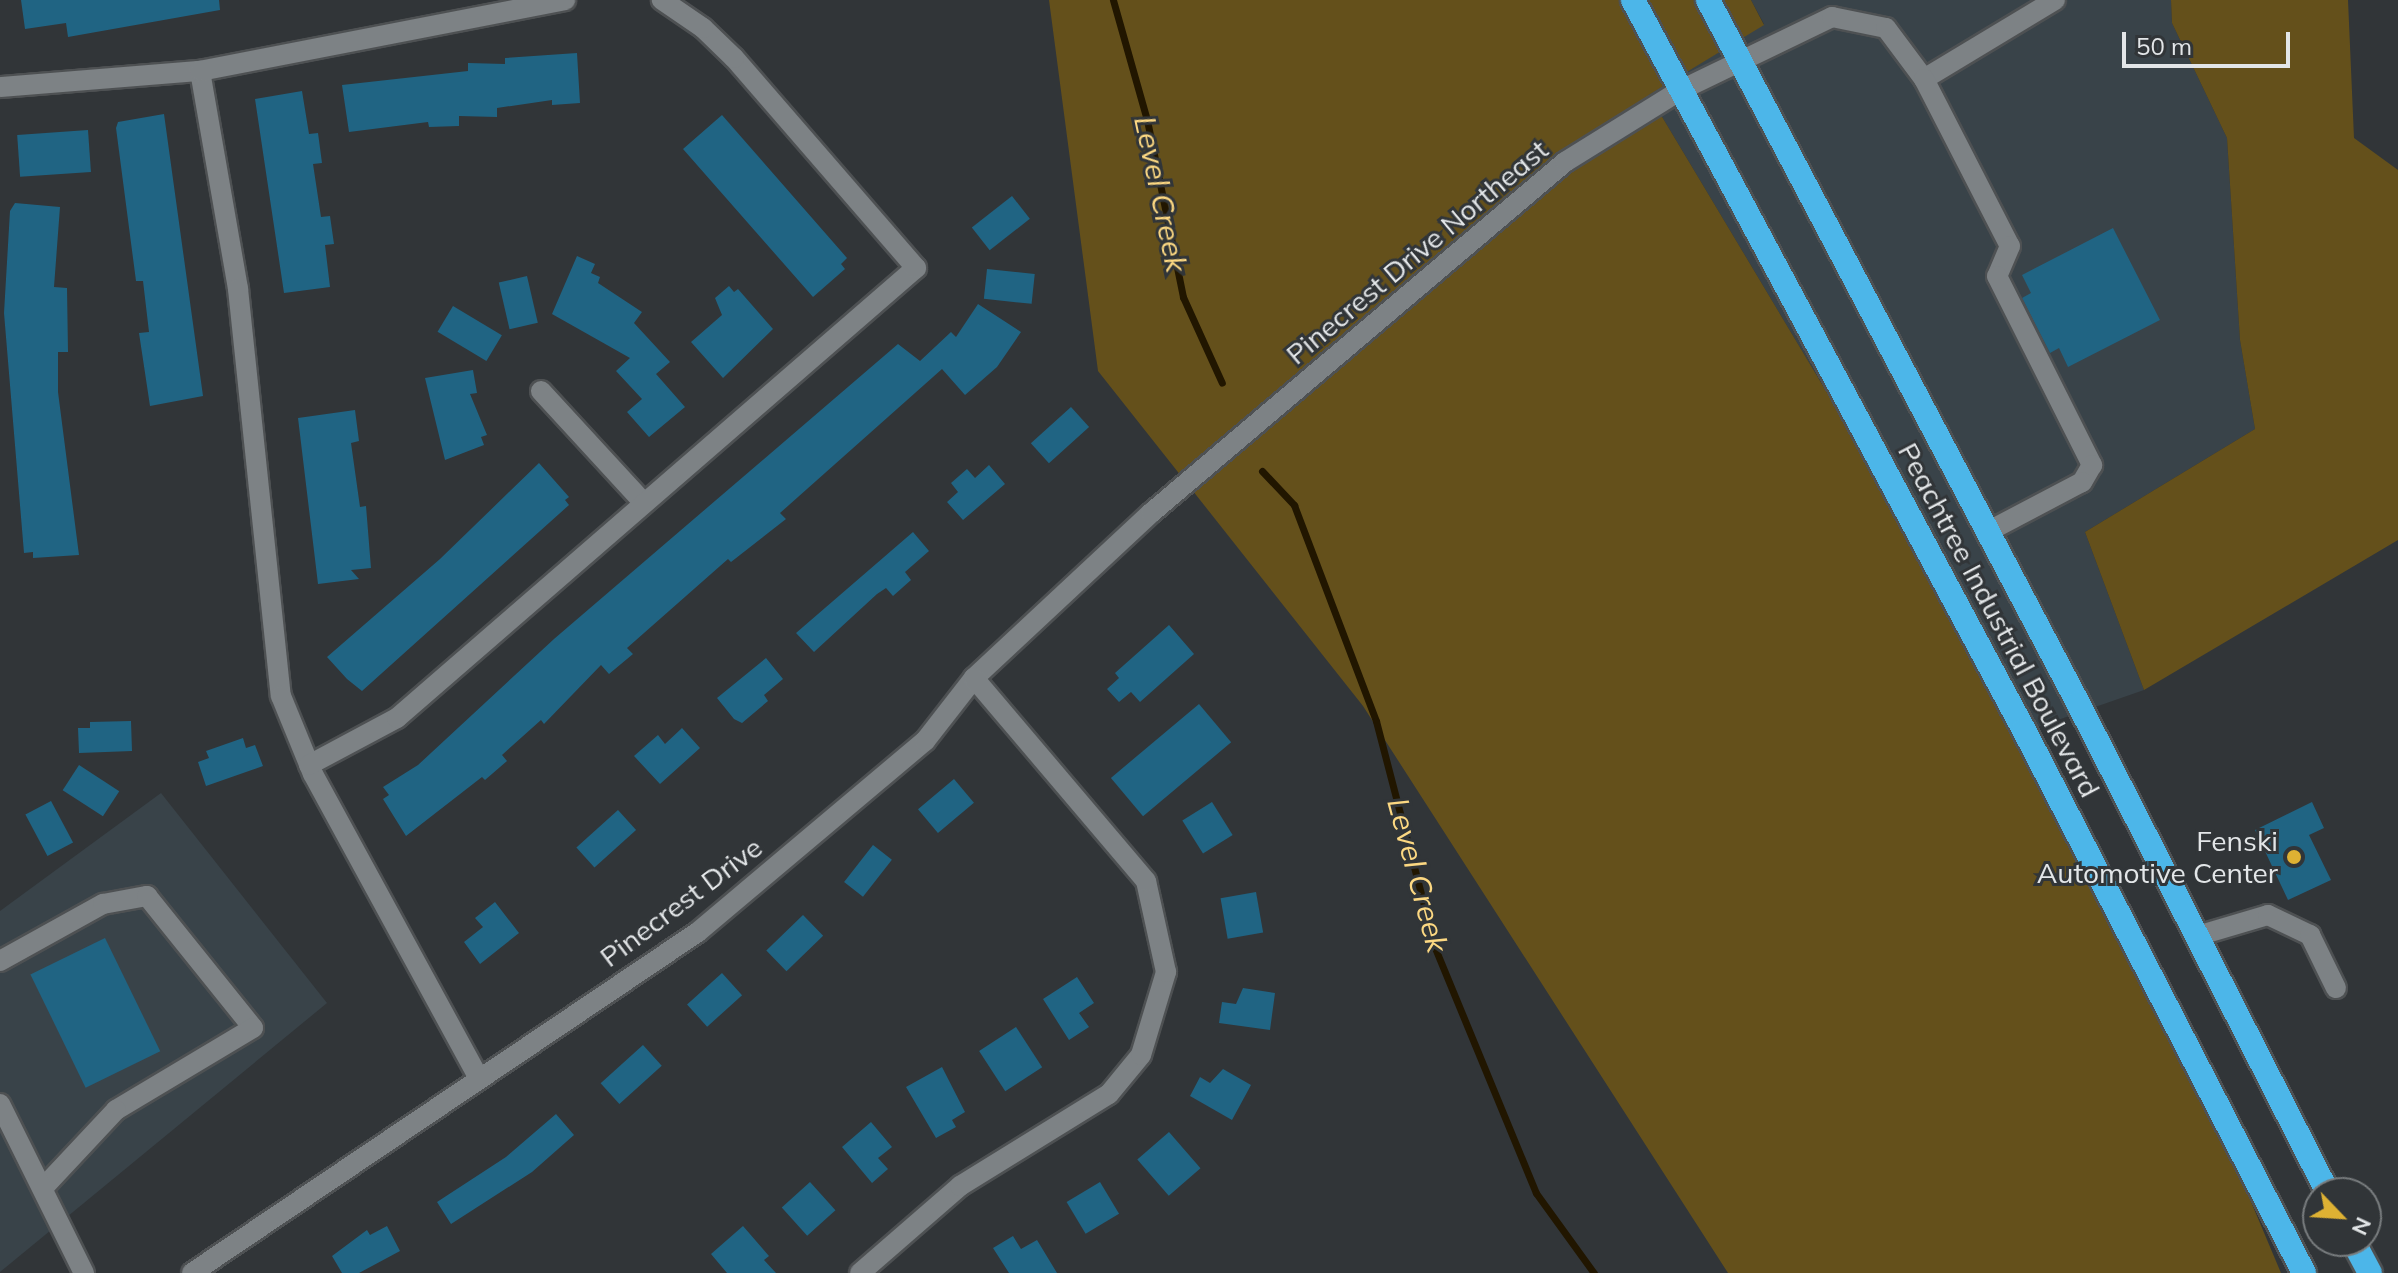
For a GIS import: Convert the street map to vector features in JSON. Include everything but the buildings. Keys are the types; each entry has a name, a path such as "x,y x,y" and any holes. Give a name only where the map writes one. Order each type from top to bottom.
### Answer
{"highway":[{"name":"Peachtree Industrial Boulevard","path":"1633,0 1679,91 2017,716 2304,1273"},
{"name":"Peachtree Industrial Boulevard","path":"1708,0 1737,62 1987,532 2320,1177"}],"street":[{"path":"0,87 200,71 565,0"},
{"path":"309,765 397,718 916,268 734,58 662,0"},
{"path":"1924,79 2055,0"},
{"name":"Pinecrest Drive Northeast","path":"1151,513 1565,162 1679,91 1832,17 1886,28 1924,79 2010,246 1997,276 2014,318 2092,465 2082,482 1987,532"},
{"path":"200,71 238,289 281,696 309,765 479,1079"},
{"path":"541,391 643,502"},
{"name":"Pinecrest Drive","path":"192,1273 698,932 925,741 974,678 1151,513"},
{"path":"860,1273 960,1186 1109,1094 1141,1055 1166,972 1146,881 974,678"},
{"path":"0,961 103,904 147,896 253,1028 116,1110 44,1187"},
{"path":"2197,936 2268,915 2310,935 2336,988"},
{"path":"0,1104 44,1187 84,1273"}],"shaded area":[{"path":"1049,0 1751,0 1764,25 1649,95 1850,431 2159,983 2281,1273 1728,1273 1363,706 1098,371"},
{"path":"1751,0 2171,0 2172,23 2227,138 2240,340 2255,429 2085,532 2144,690 2018,734 1850,431 1649,95 1764,24"},
{"path":"2171,0 2348,0 2354,138 2398,170 2398,540 2144,690 2085,532 2255,429 2240,340 2227,138 2172,23"},
{"path":"161,793 327,1003 0,1272 0,911"}],"waterway":[{"name":"Level Creek","path":"1113,0 1147,120 1183,297 1222,383"},
{"name":"Level Creek","path":"1262,471 1294,505 1376,721 1435,948 1536,1193 1594,1273"}],"place":[{"name":"Fenski Automotive Center","path":"2294,857"}]}
